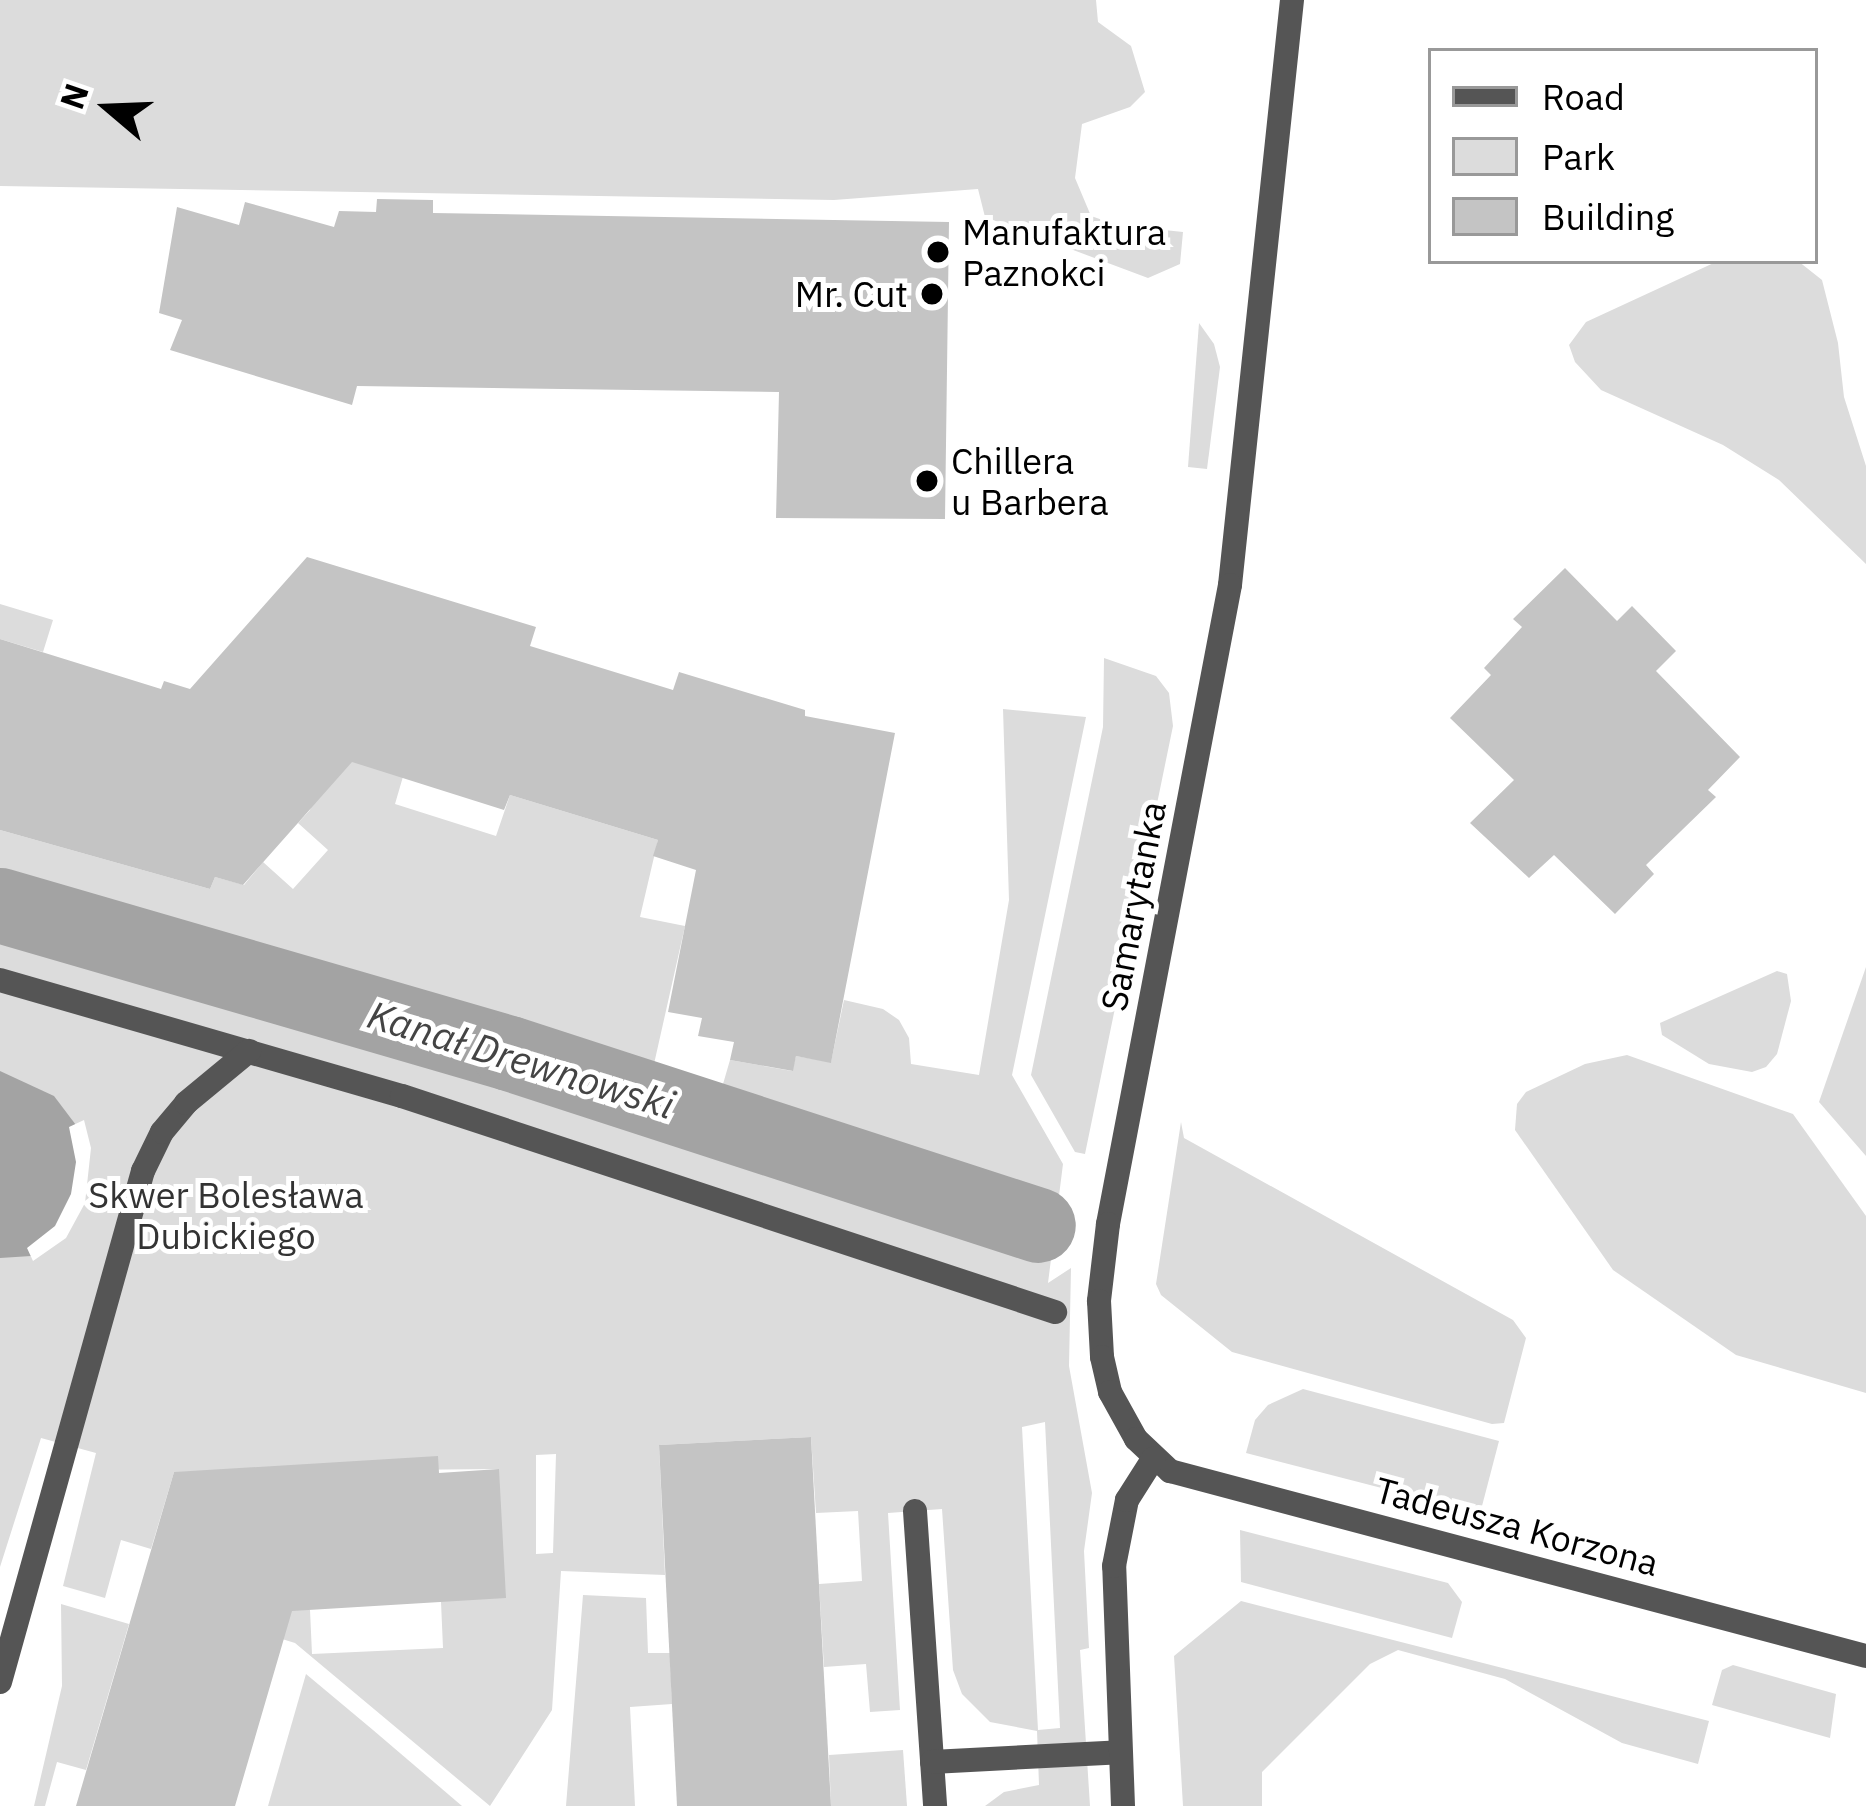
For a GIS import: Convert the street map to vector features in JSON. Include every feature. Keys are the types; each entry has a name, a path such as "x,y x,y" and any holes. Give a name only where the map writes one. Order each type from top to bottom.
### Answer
{"street":[{"name":"Samarytanka","path":"1153,1459 1110,1391 1100,1301 1108,1224 1230,585 1292,0"},
{"path":"0,980 402,1096 1055,1312"},
{"path":"0,1682 143,1171 162,1132 186,1103 248,1051"},
{"name":"Tadeusza Korzona","path":"1153,1459 1170,1471 1223,1486 1866,1656"},
{"path":"1123,1806 1115,1547 1127,1500 1153,1459"},
{"path":"916,1510 935,1806"},
{"path":"932,1762 1120,1753"}],"green space":[{"path":"0,0 1096,0 1098,22 1131,46 1145,92 1130,107 1082,124 1075,178 1091,216 1117,225 1183,232 1180,264 1148,278 985,217 978,189 834,200 0,186"},
{"path":"1712,264 1802,264 1822,280 1838,343 1844,397 1866,466 1866,564 1779,480 1723,445 1601,390 1575,362 1569,345 1586,322"},
{"path":"1199,323 1214,344 1220,367 1207,469 1188,467"},
{"path":"0,604 53,620 43,652 0,639"},
{"path":"1104,658 1156,676 1169,693 1173,726 1085,1154 1075,1152 1031,1075 1103,727"},
{"name":"Skwer Bolesława Dubickiego","path":"1003,709 1086,717 1012,1075 1063,1164 1048,1283 1071,1268 1069,1366 1092,1493 1084,1551 1089,1648 1080,1650 1090,1806 985,1806 1004,1792 1039,1785 1037,1731 990,1722 962,1694 953,1670 942,1509 888,1513 900,1710 870,1712 866,1664 824,1667 819,1584 862,1581 858,1511 816,1513 811,1437 659,1445 665,1575 561,1571 552,1710 490,1806 295,1643 282,1639 290,1610 310,1610 312,1654 443,1648 441,1602 499,1469 174,1472 151,1549 121,1540 105,1598 63,1586 96,1453 41,1438 0,1567 0,830 210,889 215,877 244,885 263,862 293,889 328,850 298,823 310,810 331,740 407,763 395,804 496,836 510,795 658,840 640,917 685,926 654,1064 723,1084 730,1060 792,1071 796,1056 831,1062 844,1000 883,1009 899,1020 909,1038 911,1064 979,1075 1009,900","holes":["1045,1422 1060,1728 1038,1730 1022,1427","556,1454 553,1553 536,1554 536,1455"]},
{"path":"1866,967 1866,1156 1819,1102"},
{"path":"1777,971 1787,974 1791,1001 1777,1054 1766,1067 1752,1072 1709,1064 1662,1035 1660,1023"},
{"path":"1627,1055 1793,1114 1866,1216 1866,1393 1736,1355 1613,1270 1515,1130 1517,1104 1526,1092 1585,1064"},
{"path":"1181,1122 1184,1138 1513,1320 1526,1338 1504,1423 1492,1424 1232,1352 1161,1295 1156,1284"},
{"path":"1303,1389 1499,1441 1482,1506 1471,1511 1246,1453 1255,1420 1268,1405"},
{"path":"1240,1530 1448,1583 1462,1602 1452,1638 1241,1582"},
{"path":"583,1595 646,1598 648,1653 670,1653 672,1704 630,1707 635,1806 566,1806"},
{"path":"1241,1601 1709,1721 1698,1764 1622,1743 1505,1679 1398,1650 1370,1664 1262,1772 1262,1806 1183,1806 1174,1656"},
{"path":"61,1604 129,1624 86,1770 57,1762 45,1806 34,1806 62,1686"},
{"path":"1733,1665 1836,1694 1830,1738 1712,1705 1722,1670"},
{"path":"306,1674 373,1730 462,1806 268,1806"},
{"path":"903,1750 907,1806 831,1806 829,1755"}],"shaded area":[{"path":"0,1071 54,1096 82,1133 84,1163 50,1246 31,1256 0,1258"}],"pier":[{"path":"84,1120 91,1148 85,1203 66,1238 33,1261 27,1248 55,1226 71,1194 76,1162 69,1127"}],"building":[{"path":"377,199 433,200 433,213 949,222 945,519 776,518 779,392 357,386 352,405 170,350 182,320 159,313 177,207 239,225 245,202 334,227 339,211 376,212"},
{"path":"307,557 536,627 530,646 673,690 679,672 805,710 805,716 895,733 831,1063 796,1056 793,1071 730,1060 734,1042 698,1036 702,1018 668,1012 696,870 653,856 658,840 510,795 504,810 352,762 243,885 215,877 210,889 0,830 0,639 161,689 164,681 190,689"},
{"path":"1565,568 1617,621 1632,606 1676,651 1656,671 1740,757 1708,790 1716,797 1646,865 1654,874 1615,914 1554,855 1529,878 1470,823 1514,780 1450,718 1491,675 1484,668 1522,627 1513,619"},
{"path":"811,1437 831,1806 677,1806 659,1445"},
{"path":"438,1456 439,1473 499,1469 506,1598 292,1611 235,1806 76,1806 174,1472"}],"waterway":[{"name":"Kanał Drewnowski","path":"0,905 509,1053 1038,1225"}],"place":[{"name":"Manufaktura Paznokci","path":"938,252"},
{"name":"Mr. Cut","path":"932,294"},
{"name":"Chillera u Barbera","path":"927,481"}]}
